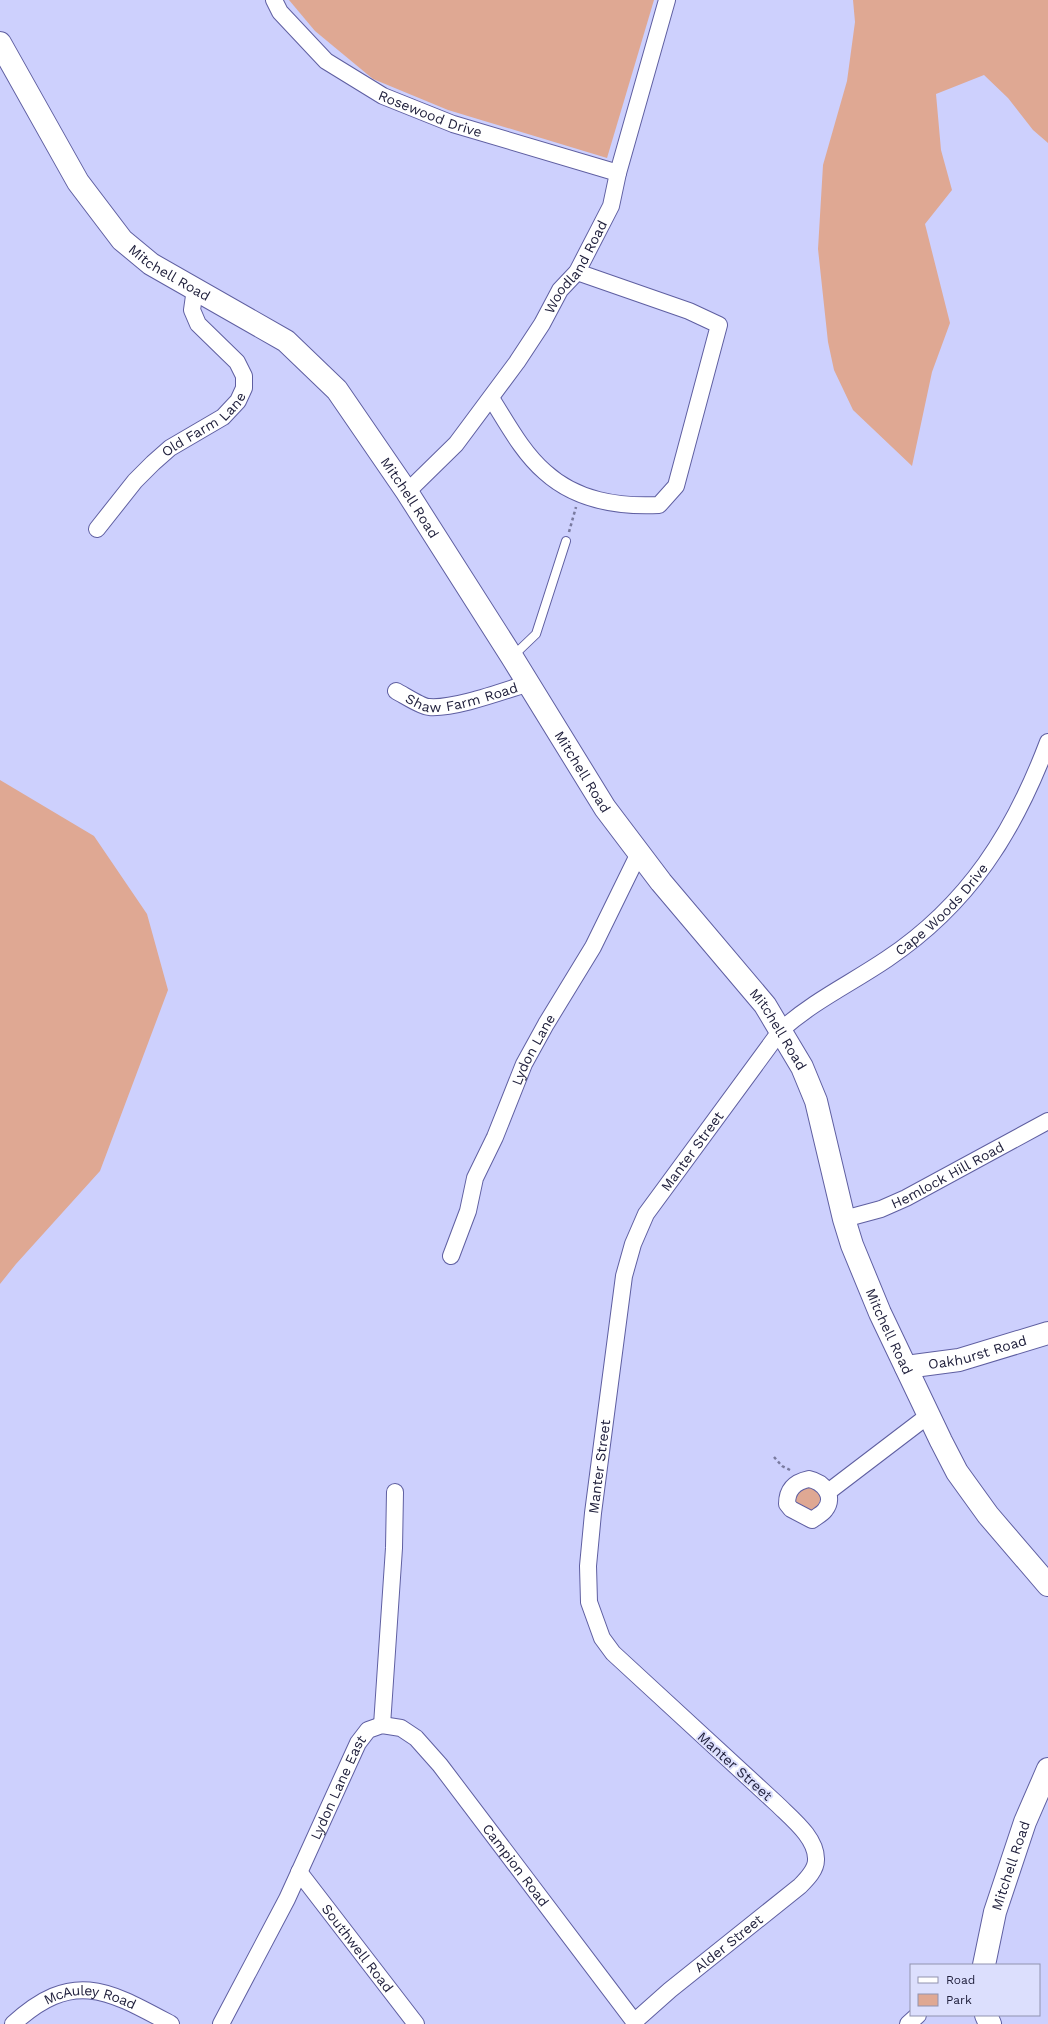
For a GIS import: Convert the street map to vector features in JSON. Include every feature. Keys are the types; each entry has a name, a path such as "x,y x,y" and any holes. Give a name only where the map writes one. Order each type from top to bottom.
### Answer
{"street":[{"name":"Rosewood Drive","path":"274,0 280,12 326,61 383,96 453,124 618,173"},
{"name":"Woodland Road","path":"407,492 456,444 491,398 542,324 560,290 577,272 611,206 618,173 667,0"},
{"name":"Mitchell Road","path":"0,43 78,182 98,211 122,240 151,264 286,341 337,390 407,492 529,683 595,793 661,882 765,1005 802,1067 816,1101 844,1219 852,1244 880,1313 929,1415 957,1472 999,1529 1048,1585"},
{"path":"491,398 519,442 544,472 567,488 592,499 629,506 659,505 676,486 719,325 670,304 577,272"},
{"name":"Old Farm Lane","path":"97,529 135,481 153,463 170,448 223,417 238,401 244,388 244,376 237,362 198,324 192,310 195,289"},
{"name":"Shaw Farm Road","path":"396,691 428,707 482,697 529,683"},
{"name":"Cape Woods Drive","path":"781,1030 803,1011 909,943 950,906 988,862 1012,824 1032,783 1048,742"},
{"name":"Lydon Lane","path":"451,1256 468,1211 475,1178 480,1164 495,1137 524,1064 546,1024 593,947 639,853"},
{"name":"Manter Street","path":"781,1030 646,1214 632,1244 624,1276 593,1513 588,1566 589,1602 602,1638 612,1653 777,1804 812,1843 816,1860"},
{"name":"Hemlock Hill Road","path":"844,1219 881,1209 906,1198 1048,1121"},
{"name":"Oakhurst Road","path":"906,1367 959,1360 1048,1333"},
{"path":"828,1492 929,1415"},
{"path":"809,1479 816,1480 828,1492 830,1501 825,1510 812,1520 791,1509 787,1504 789,1492 792,1486 799,1482 809,1479"},
{"name":"Lydon Lane East","path":"220,2024 299,1872 358,1743 368,1730 382,1725 394,1548 395,1492"},
{"name":"Campion Road","path":"382,1725 401,1728 416,1738 440,1765 635,2023"},
{"name":"Mitchell Road","path":"982,1963 995,1912 1025,1822 1048,1769"},
{"name":"Alder Street","path":"635,2023 670,1990 800,1886 810,1876 816,1860"},
{"name":"Southwell Road","path":"299,1872 416,2024"},
{"name":"McAuley Road","path":"13,2024 25,2013 48,1997 77,1989 92,1990 136,2005 171,2024"},
{"path":"908,2024 917,2016"}],"lane":[{"path":"512,657 536,634 566,541"}],"path":[{"path":"566,541 580,494"},
{"path":"774,1458 782,1466 793,1472 799,1482"}],"green space":[{"path":"289,0 654,0 607,158 448,110 373,79 315,31"},
{"path":"853,0 1048,0 1048,143 1033,130 1008,98 984,75 936,94 941,150 952,190 925,224 950,323 932,372 912,466 853,410 834,370 828,342 818,249 823,165 847,81 855,22"},
{"path":"0,780 94,836 147,914 168,990 100,1171 16,1264 0,1284"},
{"path":"813,1485 821,1496 815,1509 809,1510 795,1505 795,1491"}]}
